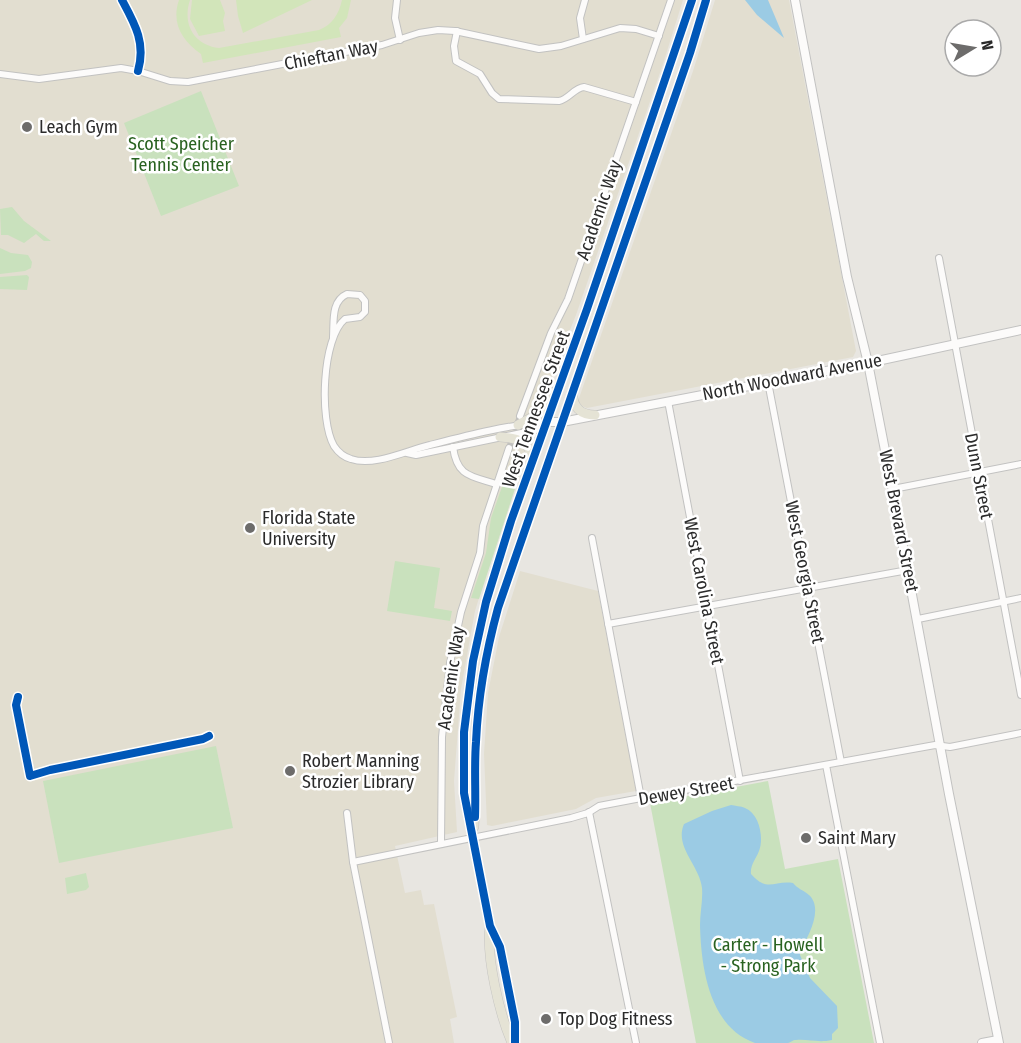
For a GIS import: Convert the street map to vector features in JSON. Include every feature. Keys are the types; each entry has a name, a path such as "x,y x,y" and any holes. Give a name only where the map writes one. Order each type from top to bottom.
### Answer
{"main road":[{"name":"West Tennessee Street","path":"513,1043 515,1022 500,947 490,926 464,793 464,732 471,673 486,602 504,544 692,0"},
{"name":"West Tennessee Street","path":"474,838 477,718 486,655 498,608 694,41 706,0"},
{"path":"519,420 540,413 562,380"},
{"path":"573,389 573,402 576,408 587,415 595,415"},
{"path":"500,437 519,440 526,444 531,451 532,464"}],"street":[{"path":"122,0 140,39 141,55 138,71"},
{"path":"397,0 395,18 400,40"},
{"path":"583,39 580,20 585,0"},
{"name":"Academic Way","path":"519,420 551,333 571,292 671,0"},
{"name":"West Brevard Street","path":"795,0 847,277 868,363 893,489 998,1042"},
{"name":"Chieftan Way","path":"0,74 39,79 115,69 138,71 170,81 194,82 382,45 428,32 457,31 539,49 561,46 609,30 624,28 641,30 659,36"},
{"path":"457,31 454,46 456,61 478,72 493,95 499,99 559,101 567,98 578,88 584,87 636,102"},
{"name":"Dunn Street","path":"939,258 1021,694"},
{"name":"North Woodward Avenue","path":"333,337 343,320 364,314 366,303 360,295 347,294 338,301 326,372 328,429 334,447 342,455 357,461 369,461 407,453 416,448 519,420 546,425"},
{"name":"North Woodward Avenue","path":"407,453 416,455 546,425 868,363 1021,330"},
{"name":"West Georgia Street","path":"768,382 841,762"},
{"name":"West Carolina Street","path":"668,401 740,781"},
{"path":"453,447 456,462 461,470 496,484"},
{"name":"Academic Way","path":"441,844 442,737 448,671 459,618 482,545 483,526 509,448"},
{"path":"893,489 1021,464"},
{"path":"592,538 641,798"},
{"path":"608,624 908,570"},
{"path":"918,619 1021,598"},
{"name":"Dewey Street","path":"353,862 581,816 599,806 935,745 950,747 1021,733"},
{"path":"826,765 880,1043"},
{"path":"589,812 636,1043"},
{"path":"347,813 353,862 389,1043"},
{"path":"982,1043 998,1042"}],"shaded area":[{"name":"Florida State University","path":"0,0 683,0 576,315 541,402 475,611 461,689 454,781 457,832 395,846 405,893 421,890 424,905 434,904 457,1017 450,1019 454,1043 0,1043"},
{"path":"715,0 789,0 856,351 853,357 587,408 578,401 693,71"},
{"path":"520,571 598,591 636,791 596,798 576,809 492,826 487,825 484,754 488,693 499,637"}],"green space":[{"path":"179,0 190,0 189,25 197,38 203,43 219,48 319,30 334,18 342,0 351,0 347,18 339,28 341,37 203,63 201,54 188,43 177,24"},
{"path":"192,0 220,0 225,13 223,21 225,31 199,36 190,19"},
{"path":"236,0 312,0 243,33"},
{"name":"Scott Speicher Tennis Center","path":"201,91 239,186 161,216 124,123"},
{"path":"12,207 24,221 51,241 44,241 36,234 24,243 8,235 1,235 0,209"},
{"path":"0,248 11,253 28,255 32,262 31,268 25,271 0,274"},
{"path":"27,275 29,277 27,290 0,289 0,277"},
{"path":"526,455 479,599 471,598 486,553 491,518 503,484 502,477 507,478"},
{"path":"395,561 440,568 434,608 452,611 450,621 387,611"},
{"path":"216,746 233,828 59,863 43,781"},
{"name":"Carter - Howell - Strong Park","path":"768,781 785,869 838,859 874,1043 696,1043 650,803"},
{"path":"86,873 89,887 86,890 67,894 65,878"}],"water":[{"path":"745,0 768,0 784,38 757,15"},
{"path":"731,805 750,811 760,827 760,846 752,865 751,874 762,883 793,883 813,901 815,915 800,955 810,978 837,1006 838,1028 832,1034 832,1040 755,1043 739,1035 727,1024 711,994 701,941 702,888 682,841 682,832 684,824"}],"tunnel":[{"path":"509,448 520,416"}],"cycle path":[{"path":"122,0 138,34 141,51 138,71"},
{"path":"515,1043 515,1022 500,947 490,926 464,793 464,732 473,661 486,602 511,521 587,309 692,0"},
{"path":"475,817 475,751 479,708 486,658 498,608 690,53 706,0"},
{"path":"18,697 16,705 30,776 209,736"}],"place":[{"name":"Leach Gym","path":"27,127"},
{"name":"Florida State University","path":"250,528"},
{"name":"Robert Manning Strozier Library","path":"290,771"},
{"name":"Saint Mary","path":"806,838"},
{"name":"Top Dog Fitness","path":"546,1019"}]}
